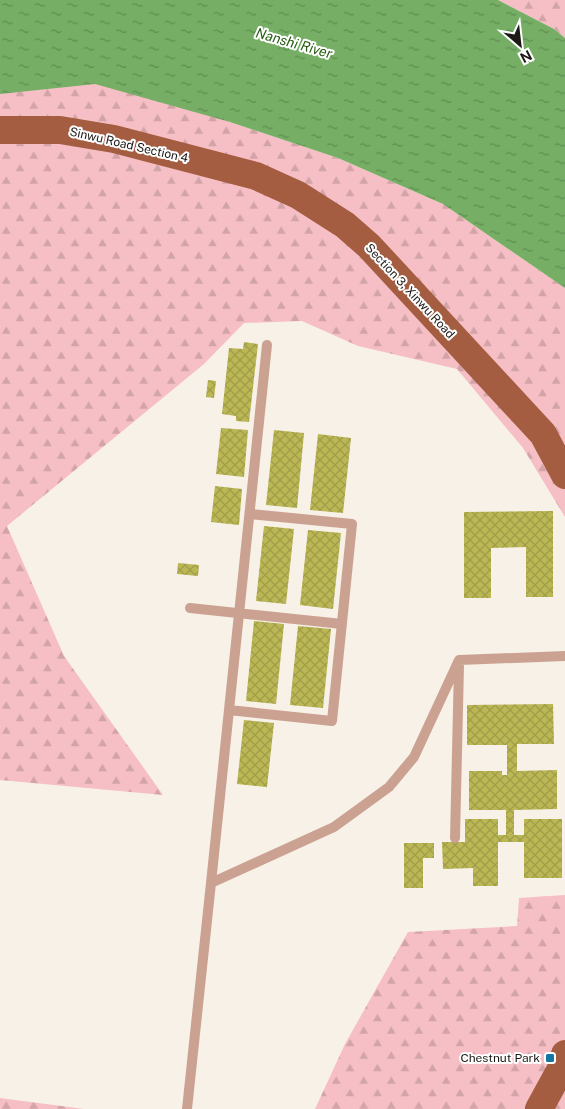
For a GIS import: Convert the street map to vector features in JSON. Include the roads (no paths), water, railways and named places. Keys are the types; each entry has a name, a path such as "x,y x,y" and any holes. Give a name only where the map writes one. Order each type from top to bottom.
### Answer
{"main road":[{"name":"Sinwu Road Section 4","path":"0,130 60,130 114,140 256,176 298,195 345,225 369,246 543,434 565,475"},
{"path":"539,1109 562,1067 565,1054"}],"lane":[{"path":"188,1109 267,345"},
{"path":"229,710 332,720 352,524 250,514"},
{"path":"190,608 342,624"},
{"path":"459,660 565,656"},
{"path":"211,882 334,827 389,787 414,757 459,660"},
{"path":"455,838 459,660"}],"water":[{"name":"Nanshi River","path":"0,0 498,0 554,29 565,38 565,288 443,204 338,158 230,122 95,84 0,94"}],"place":[{"name":"Chestnut Park","path":"550,1058"}]}
